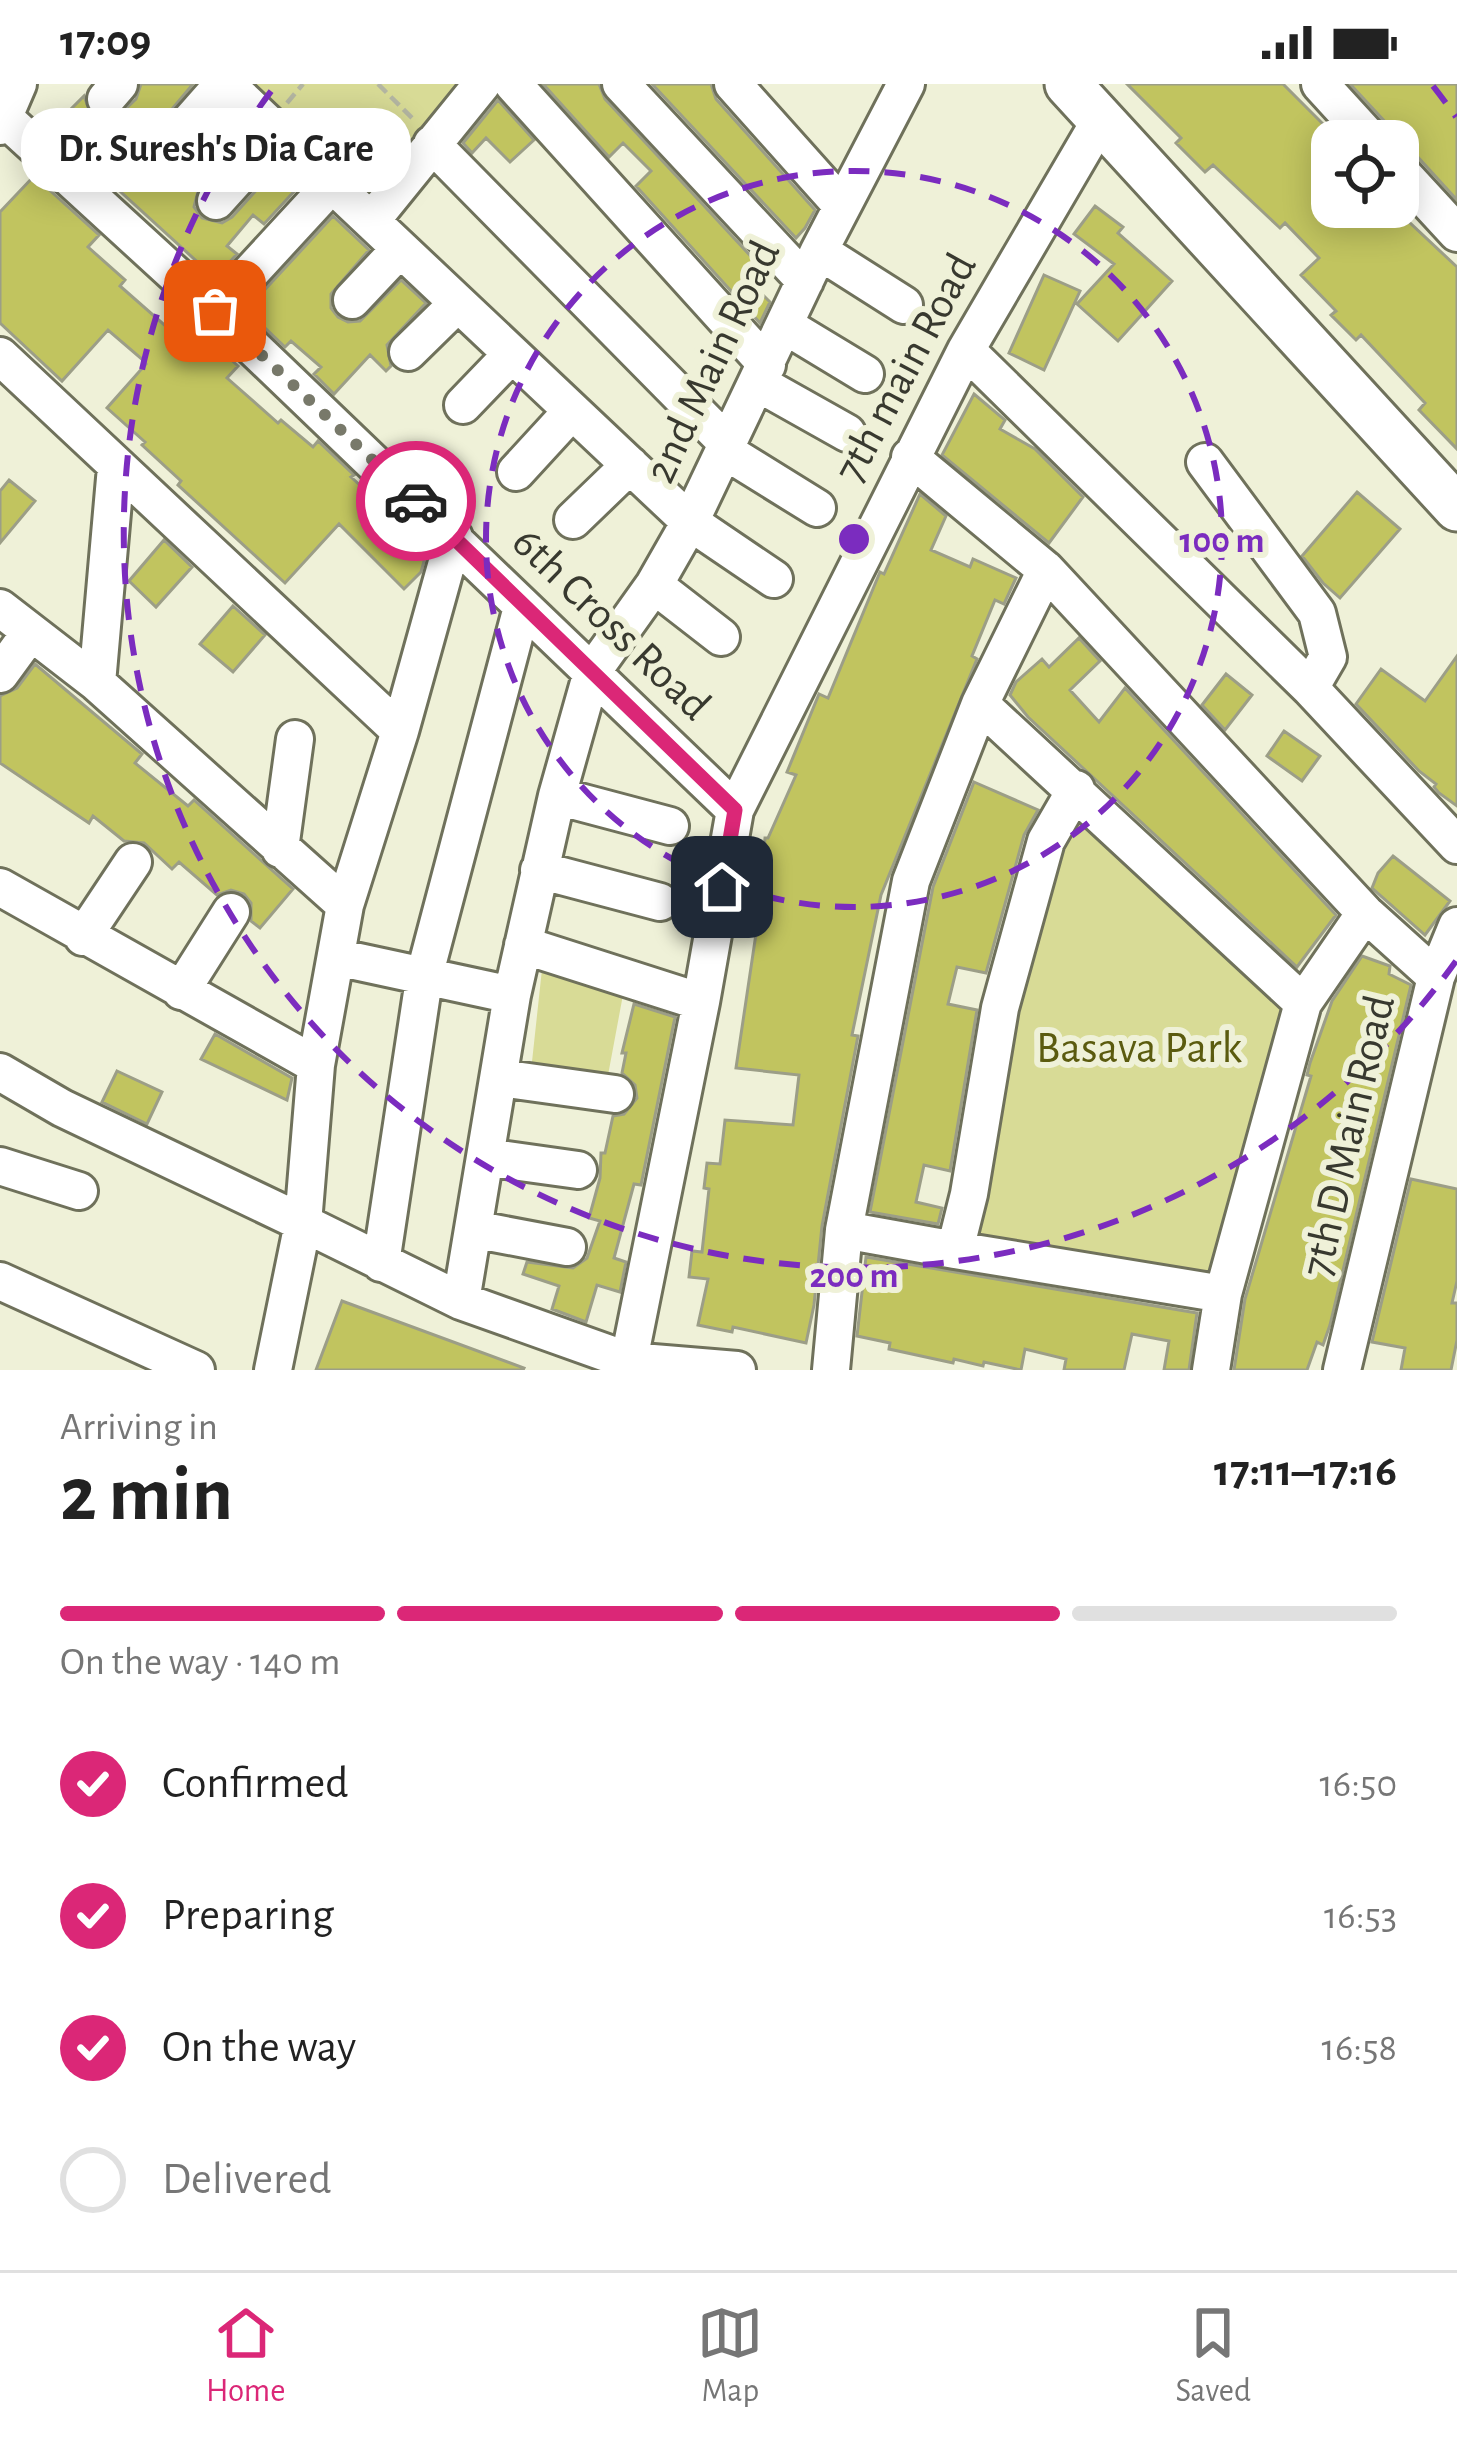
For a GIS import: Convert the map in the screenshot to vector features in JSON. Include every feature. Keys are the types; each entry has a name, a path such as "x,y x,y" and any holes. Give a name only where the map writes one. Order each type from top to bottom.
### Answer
{"main road":[{"path":"1068,84 1457,508"}],"street":[{"path":"164,151 224,84 690,522 774,579"},
{"path":"371,221 482,84"},
{"path":"513,84 762,374 847,433"},
{"path":"621,84 812,266 904,305"},
{"path":"733,84 842,206"},
{"name":"2nd Main Road","path":"592,671 654,585 690,522 812,266 907,84"},
{"path":"1320,84 1353,120"},
{"name":"6th Cross Road","path":"5,110 735,810"},
{"name":"7th main Road","path":"628,1366 735,810 965,350 1101,119"},
{"path":"216,201 278,133"},
{"path":"433,142 727,447 817,508"},
{"path":"215,311 332,184"},
{"path":"1419,192 1457,233"},
{"path":"352,300 400,249"},
{"path":"409,352 458,303"},
{"path":"784,325 865,374"},
{"name":"7th main Road","path":"965,350 1310,688 1457,845"},
{"path":"463,405 512,354"},
{"path":"0,356 400,730"},
{"path":"516,472 572,411"},
{"path":"910,457 1046,570 1365,913 1436,977"},
{"path":"1205,462 1317,613 1328,657 1310,688"},
{"path":"573,520 630,465"},
{"path":"97,683 116,467"},
{"path":"272,1370 303,1223 316,1065 345,905 454,538"},
{"path":"831,1370 844,1230 911,881 980,704 1046,570"},
{"path":"654,585 721,637"},
{"path":"381,1263 425,973 522,607"},
{"path":"0,608 97,683 345,905"},
{"path":"0,674 30,633"},
{"path":"461,1301 512,995 557,796 592,671"},
{"path":"980,704 1303,1003"},
{"path":"280,849 295,739"},
{"path":"955,1250 970,1194 1000,1008 1046,842 1076,789"},
{"path":"557,796 670,826"},
{"path":"83,937 133,862"},
{"path":"539,870 660,902"},
{"path":"0,887 316,1065"},
{"path":"181,991 231,912"},
{"path":"1211,1370 1223,1294 1303,1003 1365,913"},
{"name":"7th D Main Road","path":"1342,1370 1436,977 1457,926"},
{"path":"523,945 701,1002"},
{"path":"335,957 512,995"},
{"path":"0,1072 62,1108 461,1301 628,1366 737,1370"},
{"path":"500,1078 615,1094"},
{"path":"485,1156 578,1171"},
{"path":"0,1166 79,1192"},
{"path":"473,1229 567,1246"},
{"path":"844,1230 1223,1294"},
{"path":"0,1280 146,1359 196,1370"}],"path":[{"path":"378,84 433,142"}],"green space":[{"path":"237,84 467,84 369,202"},
{"name":"Basava Park","path":"1076,806 1288,1004 1216,1283 967,1245 1012,1005"},
{"path":"543,960 625,984 606,1086 531,1071"}],"building":[{"path":"141,84 193,84 142,145 143,159 158,173 180,167 216,125 227,134 236,124 246,134 199,187 194,207 202,218 222,223 232,217 279,165 300,185 264,224 253,215 227,246 237,254 215,278 77,152 80,149 55,125 84,96 92,117 114,120 136,99"},
{"path":"543,84 599,84 605,99 758,264 745,277 770,302 760,323 636,186 651,171 623,143 609,157"},
{"path":"652,84 711,84 716,99 815,210 796,238"},
{"path":"1127,84 1283,84 1319,120 1311,120 1311,228 1415,228 1457,267 1457,449 1419,410 1425,403 1361,335 1356,340 1331,315 1336,311 1301,275 1319,258 1285,223 1280,228 1213,165 1205,172 1176,143 1181,138"},
{"path":"1350,84 1457,84 1457,200 1419,158 1419,120 1383,120"},
{"path":"498,100 534,140 510,162 486,138 472,153 463,143"},
{"path":"34,176 99,235 88,247 125,280 120,286 170,330 183,316 238,366 227,378 278,423 281,420 313,447 318,441 428,547 421,572 404,589 339,524 285,583 178,485 181,481 107,408 146,364 143,360 108,330 62,381 0,323 0,212"},
{"path":"1095,206 1123,227 1118,233 1172,281 1118,341 1077,304 1114,264 1074,234"},
{"path":"333,216 369,250 331,294 331,308 338,317 360,321 401,280 426,303 387,345 391,366 386,371 370,355 334,394 314,374 321,367 291,341 285,347 246,310"},
{"path":"1044,275 1080,291 1044,370 1009,353"},
{"path":"974,394 1005,420 1000,429 1035,449 1083,497 1049,543 942,455"},
{"path":"9,480 35,501 0,543 0,491"},
{"path":"1357,492 1400,529 1340,598 1302,556"},
{"path":"920,494 946,516 931,550 970,567 973,559 1016,578 1004,604 995,600 972,656 977,659 881,895 852,1035 858,1036 822,1226 806,1343 733,1327 732,1332 698,1325 708,1279 689,1277 692,1251 702,1252 707,1163 720,1164 725,1120 793,1125 799,1075 736,1068 765,838 796,775 787,772 819,694 828,698 880,572 884,574"},
{"path":"164,540 192,567 156,607 129,581"},
{"path":"233,606 265,635 233,672 200,644"},
{"path":"1079,638 1100,661 1070,690 1099,722 1125,688 1336,915 1297,967 1010,695 1016,682 1042,659 1049,667"},
{"path":"1457,656 1457,806 1439,793 1436,784 1356,704 1381,669 1425,701"},
{"path":"35,664 142,754 135,763 188,806 194,800 293,889 260,928 251,921 251,903 244,894 231,890 217,895 179,862 172,869 144,843 124,841 93,816 89,823 0,763 0,696 17,688"},
{"path":"1226,674 1252,695 1225,730 1202,705"},
{"path":"1284,731 1320,756 1302,781 1267,756"},
{"path":"974,782 1038,810 1024,835 986,973 957,967 948,1004 977,1010 950,1171 924,1165 916,1202 942,1208 938,1224 870,1212 933,887"},
{"path":"1393,856 1450,901 1425,935 1372,888"},
{"path":"1362,956 1390,966 1389,974 1411,985 1330,1325 1323,1345 1317,1342 1307,1370 1234,1370 1245,1299 1311,1076 1307,1075 1310,1063 1332,1001"},
{"path":"634,1004 675,1017 641,1185 634,1184 614,1258 626,1262 620,1292 597,1285 586,1322 552,1309 559,1286 523,1274 527,1262 573,1268 587,1258 600,1221 589,1218 601,1153 605,1153 613,1116 624,1114 637,1098 635,1085 622,1073"},
{"path":"215,1034 292,1078 287,1100 201,1059"},
{"path":"117,1071 162,1092 147,1124 102,1102"},
{"path":"1411,1179 1457,1189 1457,1281 1452,1303 1457,1303 1457,1340 1451,1370 1401,1370 1405,1348 1372,1342"},
{"path":"866,1257 1197,1313 1189,1370 1164,1370 1169,1341 1132,1334 1124,1370 1064,1370 1066,1359 1025,1349 1021,1370 984,1362 983,1366 954,1359 953,1363 889,1349 890,1343 857,1336"},
{"path":"342,1301 524,1368 316,1370"}],"way so far":[{"path":"215,311 416,501"}],"place":[{"name":"Dr. Suresh's Dia Care","path":"215,311"}],"route":[{"path":"416,501 735,810 722,887"}]}
